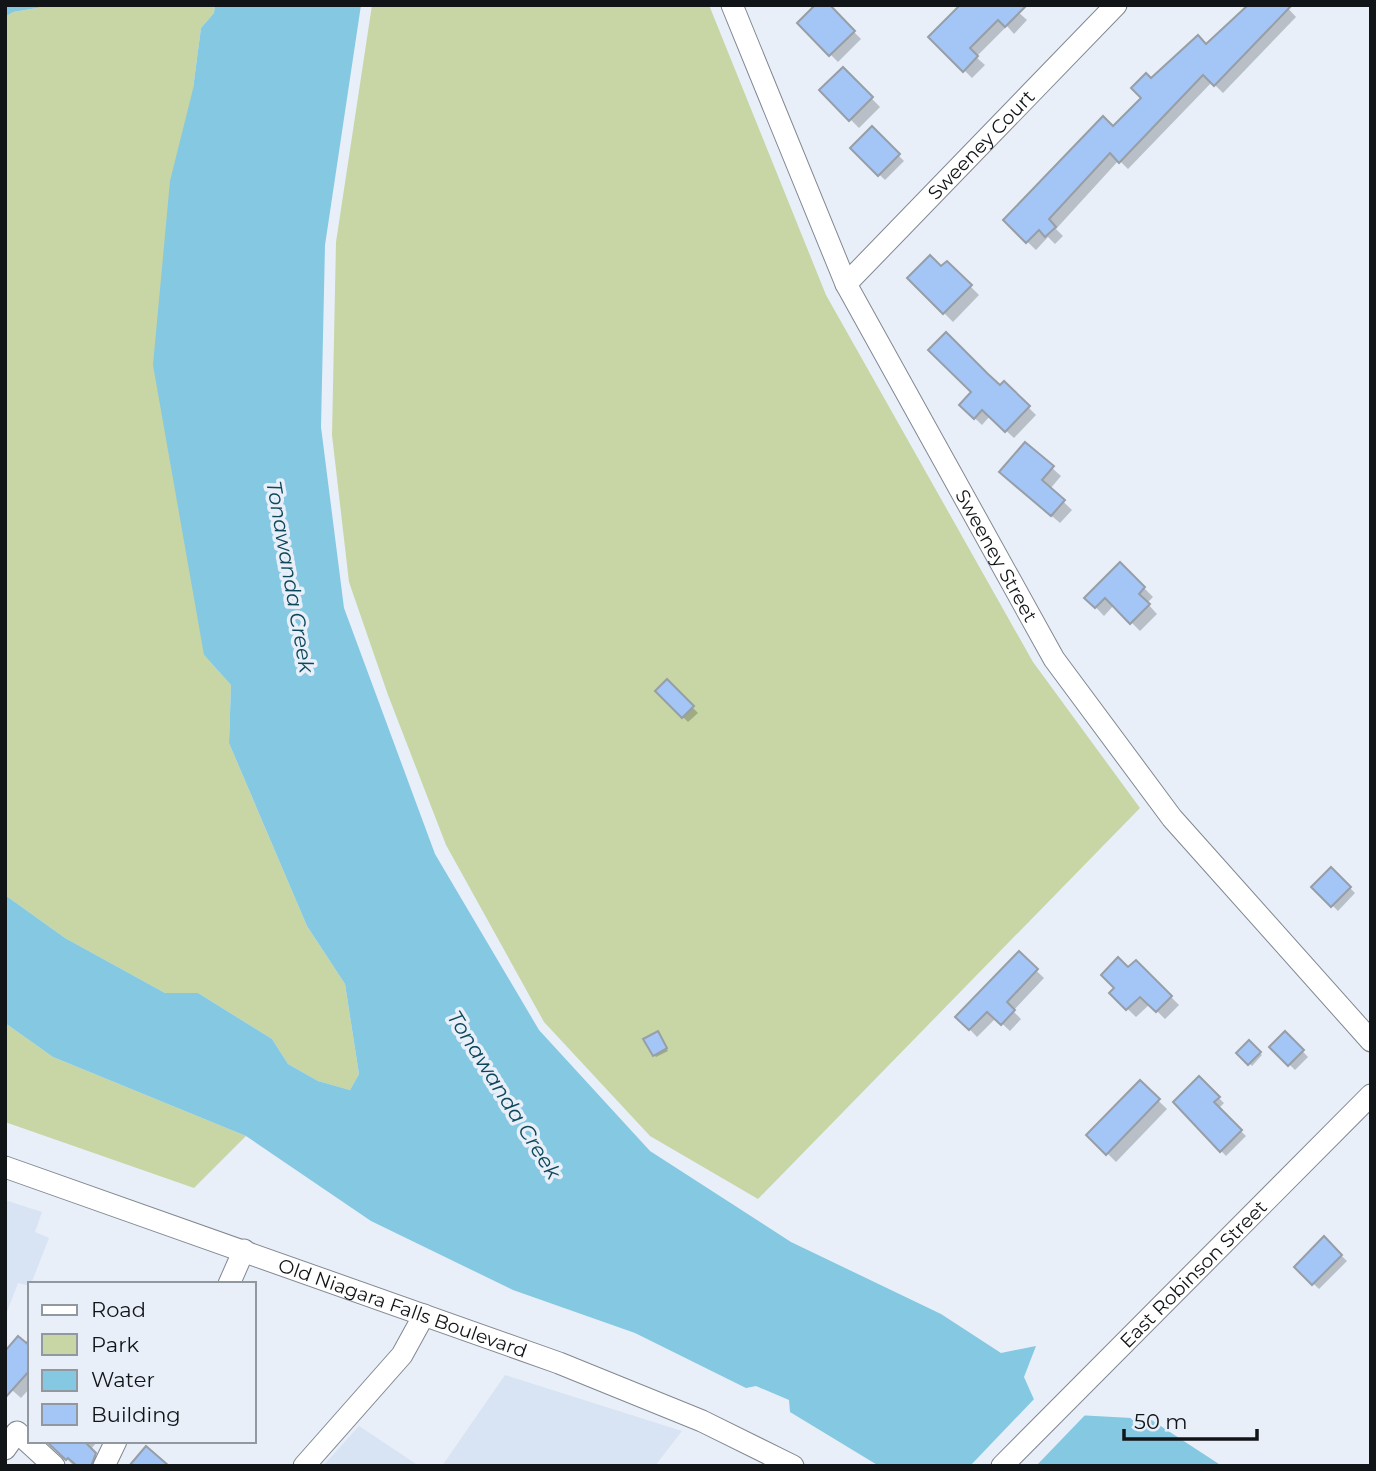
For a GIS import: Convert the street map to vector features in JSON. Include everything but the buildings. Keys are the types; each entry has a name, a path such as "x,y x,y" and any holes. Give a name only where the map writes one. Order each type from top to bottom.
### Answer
{"street":[{"name":"Sweeney Street","path":"732,5 846,284 1054,659 1172,818 1371,1041"},
{"name":"Sweeney Court","path":"846,284 1116,5"},
{"name":"East Robinson Street","path":"1009,1459 1371,1094"},
{"name":"Old Niagara Falls Boulevard","path":"5,1167 244,1250 631,1391 737,1437 793,1466"},
{"path":"230,1282 244,1250"},
{"path":"304,1466 402,1355 424,1315"},
{"path":"5,1449 17,1432 28,1442"},
{"path":"29,1443 54,1466"},
{"path":"104,1466 115,1443"}],"shaded area":[{"path":"5,1200 42,1212 35,1232 49,1238 32,1282 28,1282 28,1286 18,1283 5,1317"},
{"path":"505,1375 682,1431 655,1466 442,1466"},
{"path":"359,1426 419,1466 323,1466"}],"green space":[{"path":"55,5 215,5 214,13 201,28 193,89 204,655 231,685 229,743 307,926 345,984 359,1074 350,1090 318,1081 288,1064 272,1039 198,993 165,993 65,938 5,895 5,17 13,12"},
{"path":"372,5 709,5 826,295 1033,662 1140,808 758,1199 650,1136 544,1022 446,845 388,695 349,582 332,435 336,242"},
{"path":"5,1023 53,1057 246,1136 194,1188 5,1122"}],"water":[{"path":"5,5 55,5 13,12 5,17"},
{"name":"Tonawanda Creek","path":"215,5 361,5 325,245 321,427 344,608 435,854 539,1030 650,1151 791,1242 941,1314 1001,1353 1036,1346 1024,1377 1040,1413 1150,1419 1222,1466 879,1466 790,1412 789,1400 756,1386 746,1388 635,1333 513,1290 371,1221 246,1136 53,1057 5,1023 5,895 65,938 165,993 198,993 272,1039 288,1064 318,1081 350,1090 359,1074 345,984 307,926 229,743 231,685 204,655 153,365 170,181 193,89 201,28 214,13"}],"pier":[{"path":"1036,1397 1042,1410 1087,1413 1036,1466 970,1466"}]}
